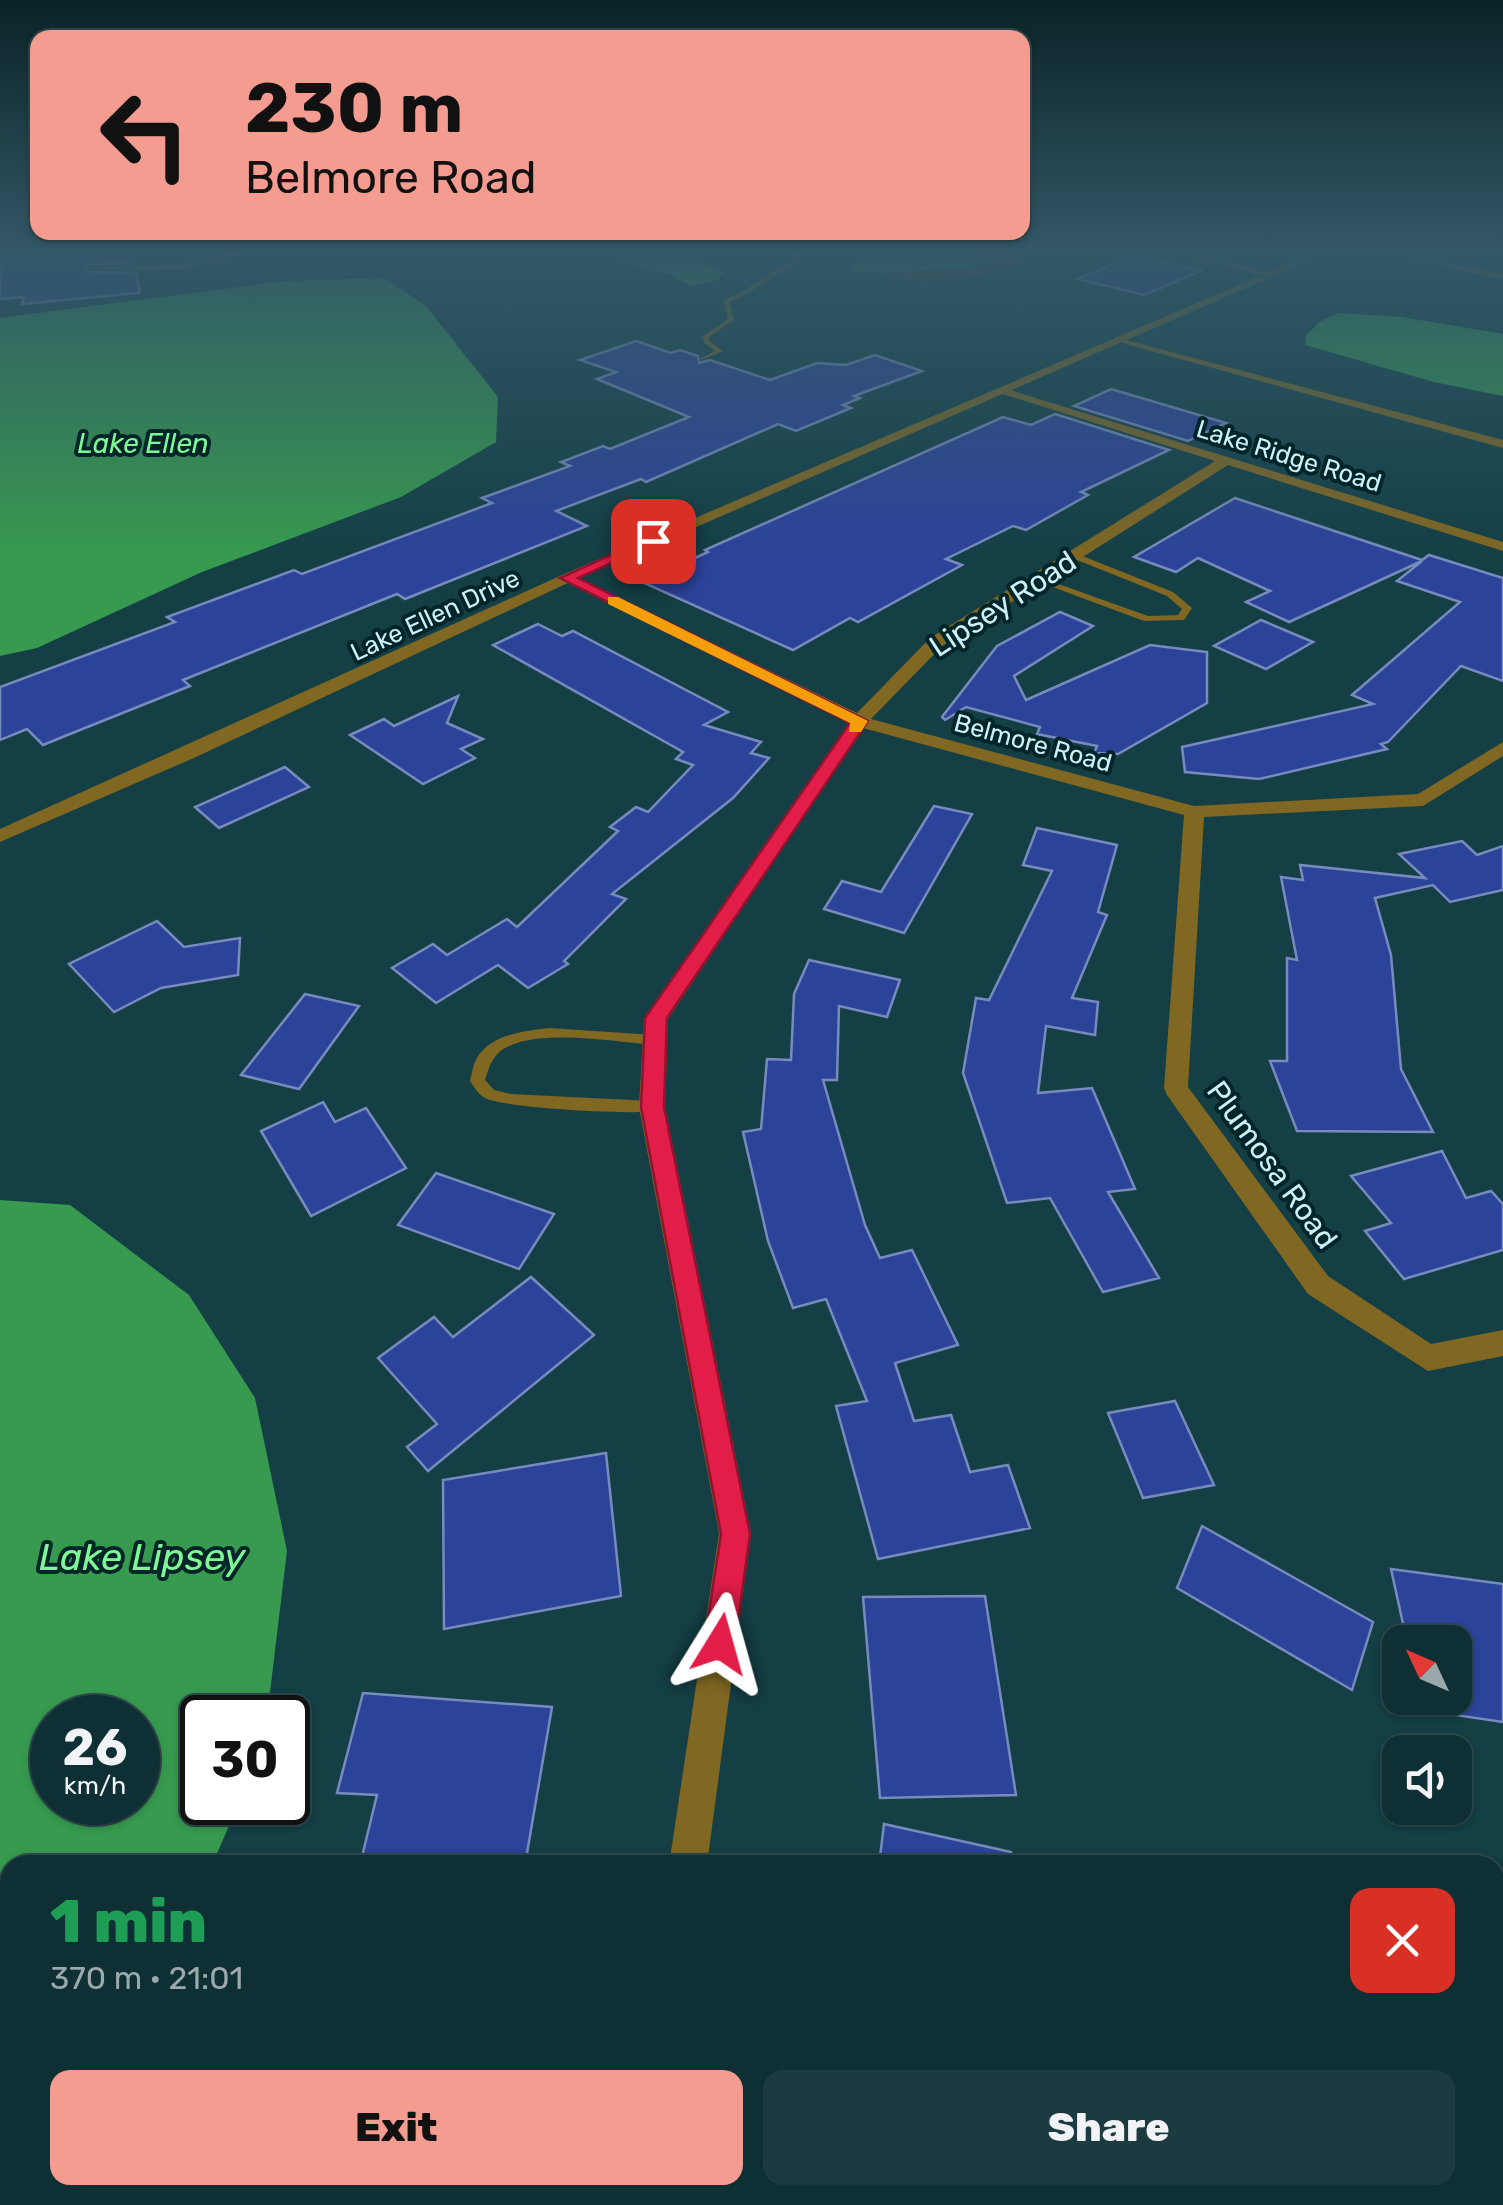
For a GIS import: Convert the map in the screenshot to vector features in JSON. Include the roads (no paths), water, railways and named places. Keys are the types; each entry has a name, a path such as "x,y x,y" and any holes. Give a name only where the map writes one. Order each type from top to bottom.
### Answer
{"street":[{"name":"Lake Ellen Drive","path":"0,836 567,578 1090,352"},
{"path":"1166,352 1503,444"},
{"name":"Lake Ridge Road","path":"1004,390 1503,547"},
{"name":"Lipsey Road","path":"689,1855 736,1534 652,1107 656,1018 860,721 936,642 1226,460"},
{"name":"Belmore Road","path":"567,578 860,721 1194,812 1423,800 1503,748"},
{"name":"Plumosa Road","path":"1194,812 1176,1088 1318,1285 1428,1358 1503,1343"}],"lane":[{"path":"703,360 718,352"},
{"path":"1036,579 1146,619 1181,618 1186,608 1170,594 1074,556"},
{"path":"652,1107 511,1100 490,1094 477,1081 478,1062 489,1048 509,1038 533,1033 655,1040"}],"water":[{"name":"Lake Ellen","path":"0,352 462,352 498,397 496,442 401,497 202,572 37,648 0,656"},
{"path":"1329,352 1503,352 1503,396 1434,382"},
{"name":"Lake Lipsey","path":"0,1200 70,1205 189,1295 255,1398 287,1551 270,1695 180,1695 180,1825 229,1825 216,1855 0,1855"}]}
